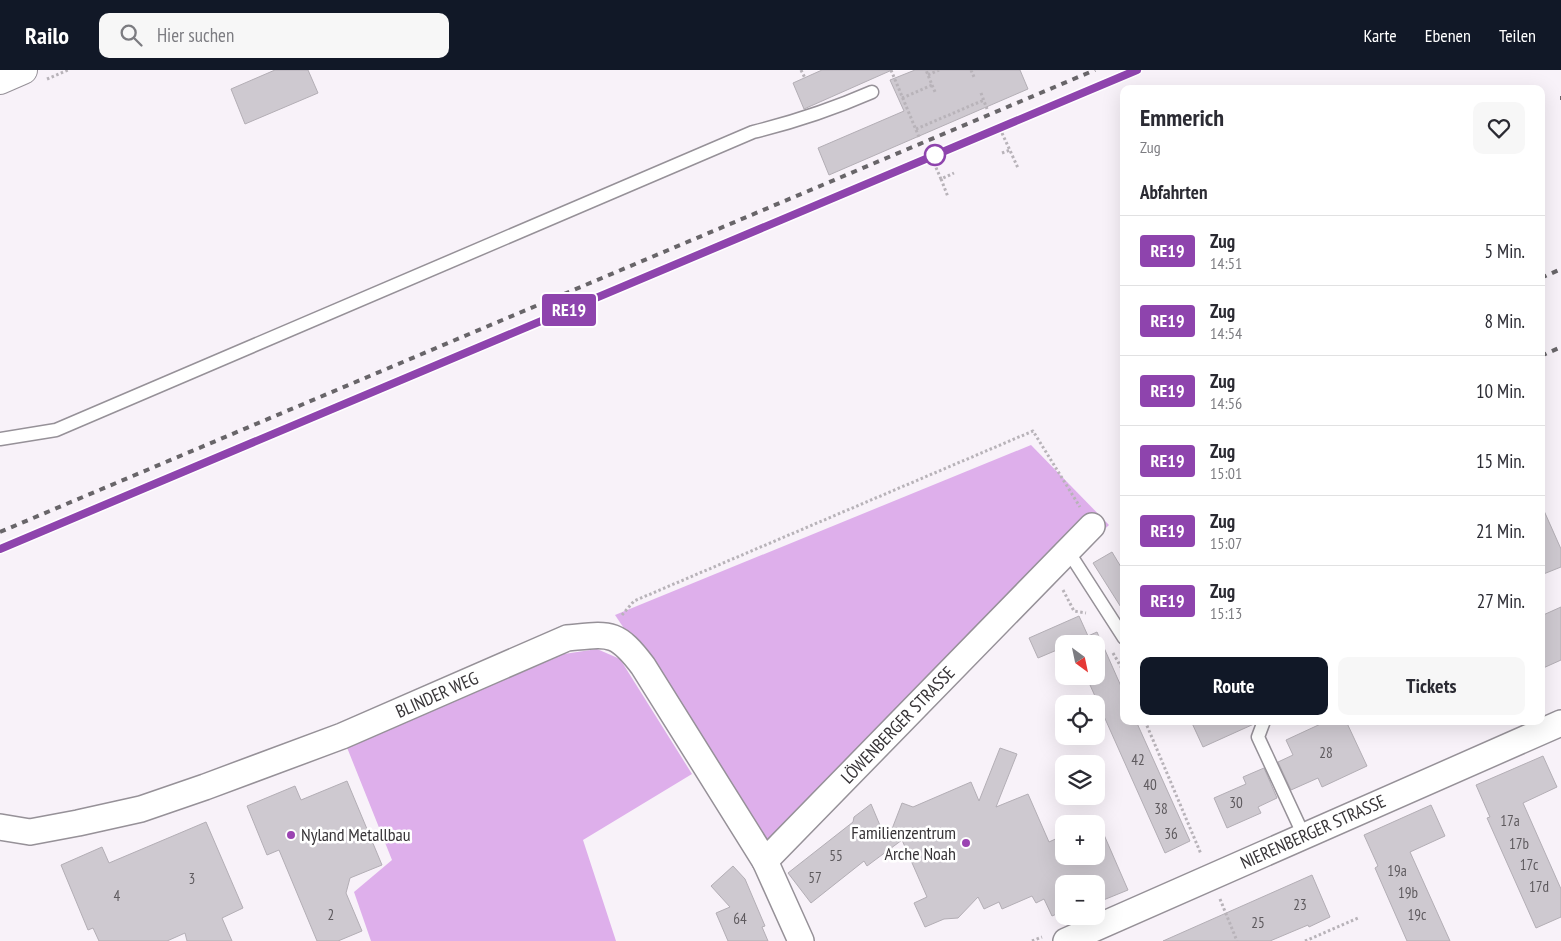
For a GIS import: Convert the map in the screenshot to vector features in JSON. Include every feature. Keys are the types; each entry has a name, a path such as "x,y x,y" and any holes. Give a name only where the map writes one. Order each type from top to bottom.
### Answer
{"main road":[{"path":"0,80 23,70"}],"street":[{"name":"LÖWENBERGER STRASSE","path":"764,861 1092,526"},
{"name":"BLINDER WEG","path":"0,827 30,832 140,808 205,787 334,739 567,638 605,634"},
{"path":"605,634 628,645 643,666 764,861 801,941"},
{"name":"NIERENBERGER STRASSE","path":"1066,941 1561,723"}],"lane":[{"path":"0,439 56,430 753,132 790,123 838,107 872,92"},
{"path":"1060,560 1120,633"},
{"path":"1262,725 1258,737 1304,836"}],"path":[{"path":"801,70 805,78"},
{"path":"891,70 919,137"},
{"path":"926,70 936,94"},
{"path":"928,75 939,70"},
{"path":"971,70 974,77"},
{"path":"902,98 932,85"},
{"path":"980,93 987,109"},
{"path":"916,130 984,100"},
{"path":"1002,133 1018,168"},
{"path":"1002,153 1010,150"},
{"path":"934,163 948,197"},
{"path":"941,179 954,173"},
{"path":"605,634 634,601 1033,431 1092,526"},
{"path":"1060,560 1074,611 1086,612 1090,620"},
{"path":"1111,650 1120,665"},
{"path":"1146,725 1237,941"},
{"path":"1305,941 1358,918"}],"shaded area":[{"path":"1031,445 1109,525 770,845 615,615"},
{"path":"597,649 620,659 692,774 583,840 616,941 371,941 354,892 392,860 346,745 379,734 564,654"}],"building":[{"path":"275,70 308,70 318,93 245,124 231,89"},
{"path":"822,70 892,70 804,109 793,83"},
{"path":"915,70 1020,70 1028,89 829,175 818,148 904,111 890,80"},
{"path":"1545,513 1561,549 1561,567 1545,573"},
{"path":"1112,552 1120,565 1120,606 1093,563"},
{"path":"1561,607 1561,660 1545,667 1545,614"},
{"path":"1079,616 1088,635 1055,635 1055,651 1038,658 1029,638"},
{"path":"1105,650 1120,684 1120,725 1138,725 1190,841 1165,853 1105,719 1105,695 1094,695 1090,685 1105,685"},
{"path":"1193,725 1252,725 1203,747"},
{"path":"1318,725 1348,725 1367,766 1322,787 1318,778 1291,790 1278,762 1293,755 1286,740"},
{"path":"1000,748 1017,754 996,807 1028,794 1049,842 1055,839 1055,865 1105,865 1105,837 1128,890 1105,899 1105,875 1055,875 1055,915 1052,916 1044,899 1036,903 1032,896 1002,909 999,902 984,909 978,897 958,918 944,919 925,927 914,903 927,897 902,840 867,866 864,861 811,903 788,873 853,822 854,817 871,804 887,842 902,803 913,807 971,782 979,801"},
{"path":"1543,756 1557,787 1523,803 1561,889 1561,917 1536,928 1487,818 1490,817 1476,785"},
{"path":"1264,768 1277,798 1258,807 1261,813 1227,828 1214,798 1246,784 1243,777"},
{"path":"347,781 382,865 350,878 346,893 362,931 338,941 317,941 279,850 267,855 247,806 295,786 301,800"},
{"path":"1431,805 1445,836 1410,852 1450,941 1407,941 1375,868 1378,866 1364,835"},
{"path":"206,822 243,908 222,918 232,941 187,941 185,933 167,941 99,941 93,928 88,930 61,865 102,847 109,863"},
{"path":"733,866 745,879 765,926 762,927 768,941 728,941 716,913 730,907 711,886"},
{"path":"1312,875 1330,917 1309,927 1308,925 1270,941 1163,941"}],"railway":[{"path":"0,532 1095,70"},
{"path":"0,549 1137,70"},
{"path":"1545,276 1561,269"},
{"path":"1545,354 1561,347"}],"train":[{"name":"RE19","path":"0,549 1137,70"}],"place":[{"name":"Nyland Metallbau","path":"291,835"},
{"name":"Familienzentrum Arche Noah","path":"966,843"}]}
